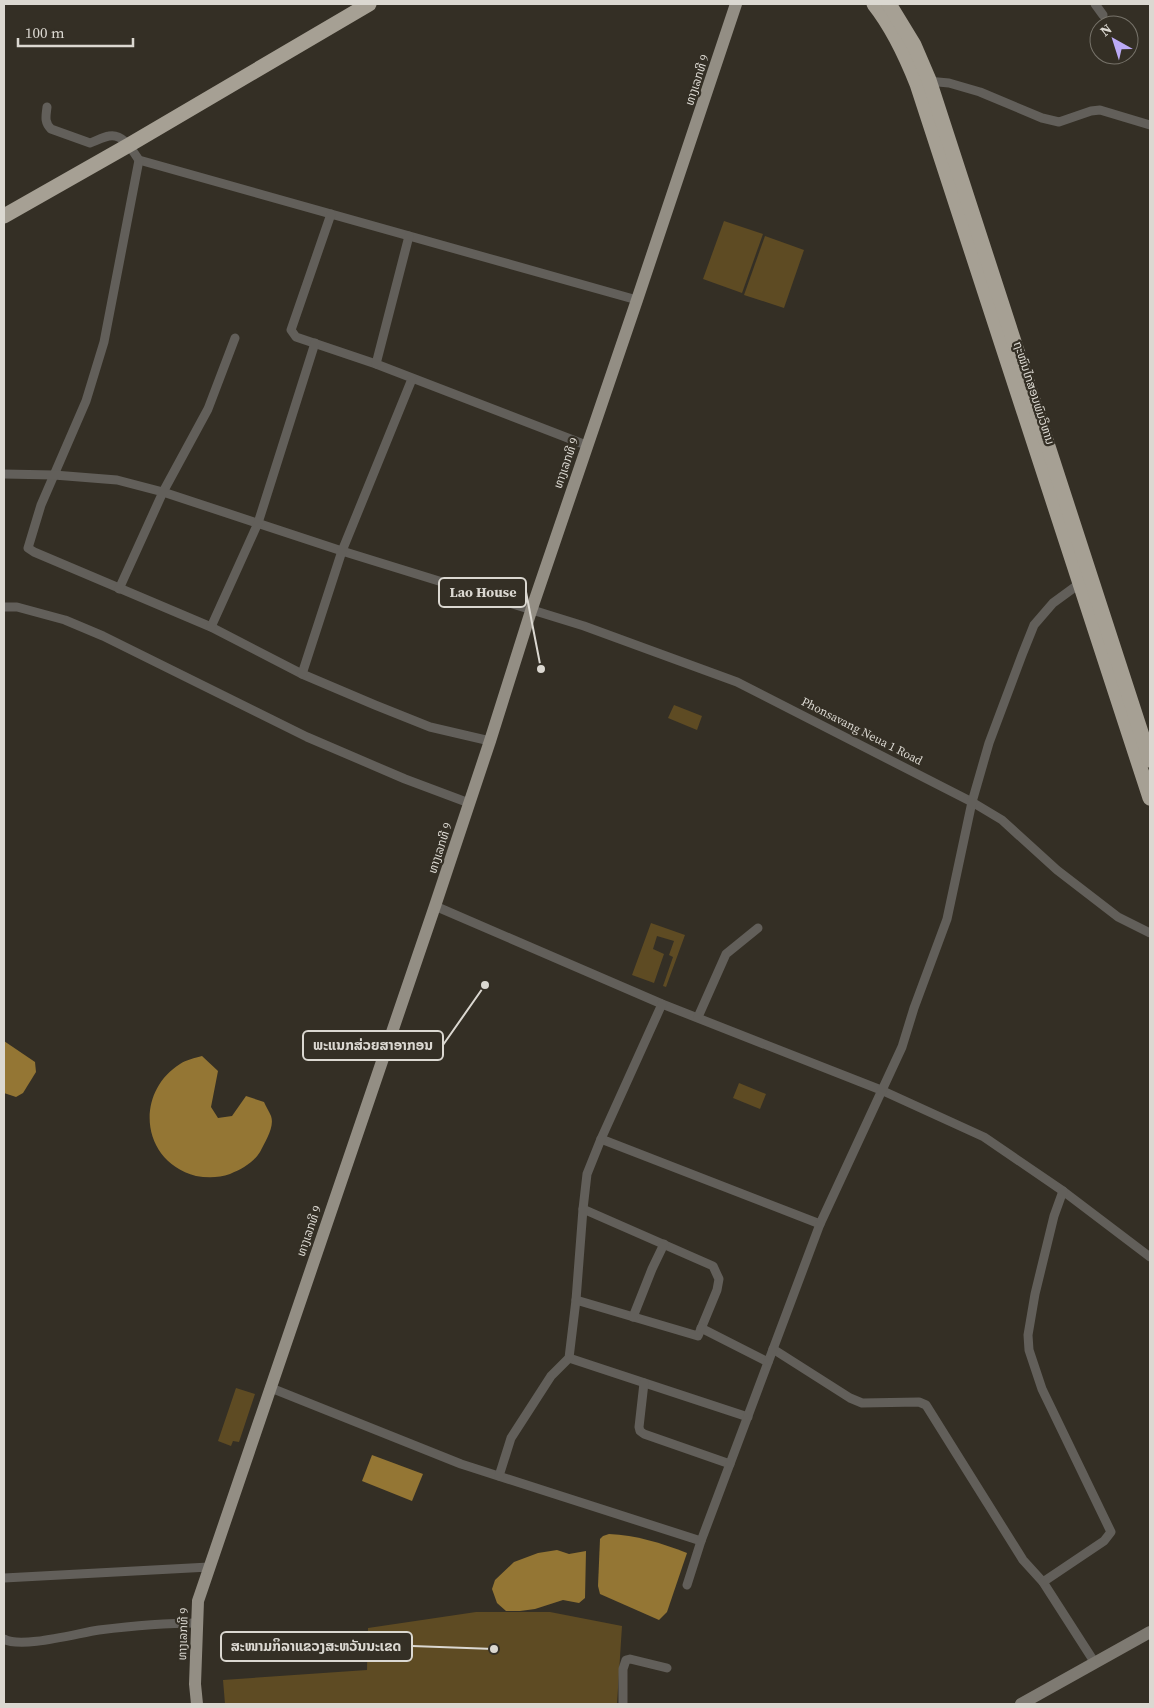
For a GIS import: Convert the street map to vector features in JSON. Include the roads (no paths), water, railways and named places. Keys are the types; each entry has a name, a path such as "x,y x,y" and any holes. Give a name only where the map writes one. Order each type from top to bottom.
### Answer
{"highway":[{"path":"4,216 129,146 352,8 369,4"},
{"name":"ຖະໜົນໄກສອນພົມວິຫານ","path":"874,4 884,16 923,82 1150,760"},
{"name":"ຖະໜົນໄກສອນພົມວິຫານ","path":"889,4 914,45 923,82 1079,584 1150,798"}],"main road":[{"name":"ທາງເລກທີ 9","path":"197,1704 195,1684 198,1601 435,906 586,445 637,300 736,4"}],"street":[{"path":"1095,4 1102,15"},
{"path":"923,82 949,83 980,92 1042,118 1059,122 1091,111 1100,110 1150,125"},
{"path":"47,107 45,120 51,129 90,143 109,136 116,136 129,146 139,160 637,300"},
{"path":"139,160 104,342 86,401 41,505 28,548 119,589 211,627 302,674 430,727 490,740"},
{"path":"331,214 291,330 296,337 376,364 586,445"},
{"path":"376,364 408,236"},
{"path":"119,589 163,492 208,410 235,338"},
{"path":"211,627 258,523 315,344"},
{"path":"302,674 342,551 412,379"},
{"name":"Phonsavang Neua 1 Road","path":"4,474 54,475 117,480 163,492 342,551 584,626 737,682 972,802 1002,820 1057,870 1118,916 1150,933"},
{"path":"687,1585 701,1541 820,1224 902,1047 914,1008 947,919 972,802 989,743 1034,625 1053,603 1079,584"},
{"path":"4,607 17,607 65,620 103,636 307,737 405,780 469,802"},
{"path":"435,906 662,1004 882,1090 984,1137 1063,1192 1150,1257"},
{"path":"698,1018 726,954 758,928"},
{"path":"499,1476 511,1438 551,1376 569,1358 576,1300 582,1209 587,1174 662,1004"},
{"path":"601,1139 820,1224"},
{"path":"1042,1582 1104,1541 1111,1532 1042,1389 1029,1350 1028,1335 1035,1294 1052,1224 1063,1192"},
{"path":"576,1300 698,1336 717,1290 719,1279 713,1266 582,1209"},
{"path":"633,1317 664,1244"},
{"path":"701,1328 768,1362"},
{"path":"773,1348 850,1398 862,1402 919,1402 926,1405 1023,1560 1042,1582 1095,1663"},
{"path":"569,1358 748,1417"},
{"path":"644,1383 640,1431 730,1464"},
{"path":"271,1388 461,1464 701,1541"},
{"path":"4,1578 209,1567"},
{"path":"4,1639 15,1642 41,1640 100,1630 169,1623 196,1623"},
{"path":"1021,1704 1150,1632"},
{"path":"623,1704 623,1670 626,1660 667,1668"}],"place":[{"name":"Lao House","path":"541,669"},
{"name":"ພະແນກສ່ວຍສາອາກອນ","path":"485,985"},
{"name":"ສະໜາມກິລາແຂວງສະຫວັນນະເຂດ","path":"494,1649"}]}
